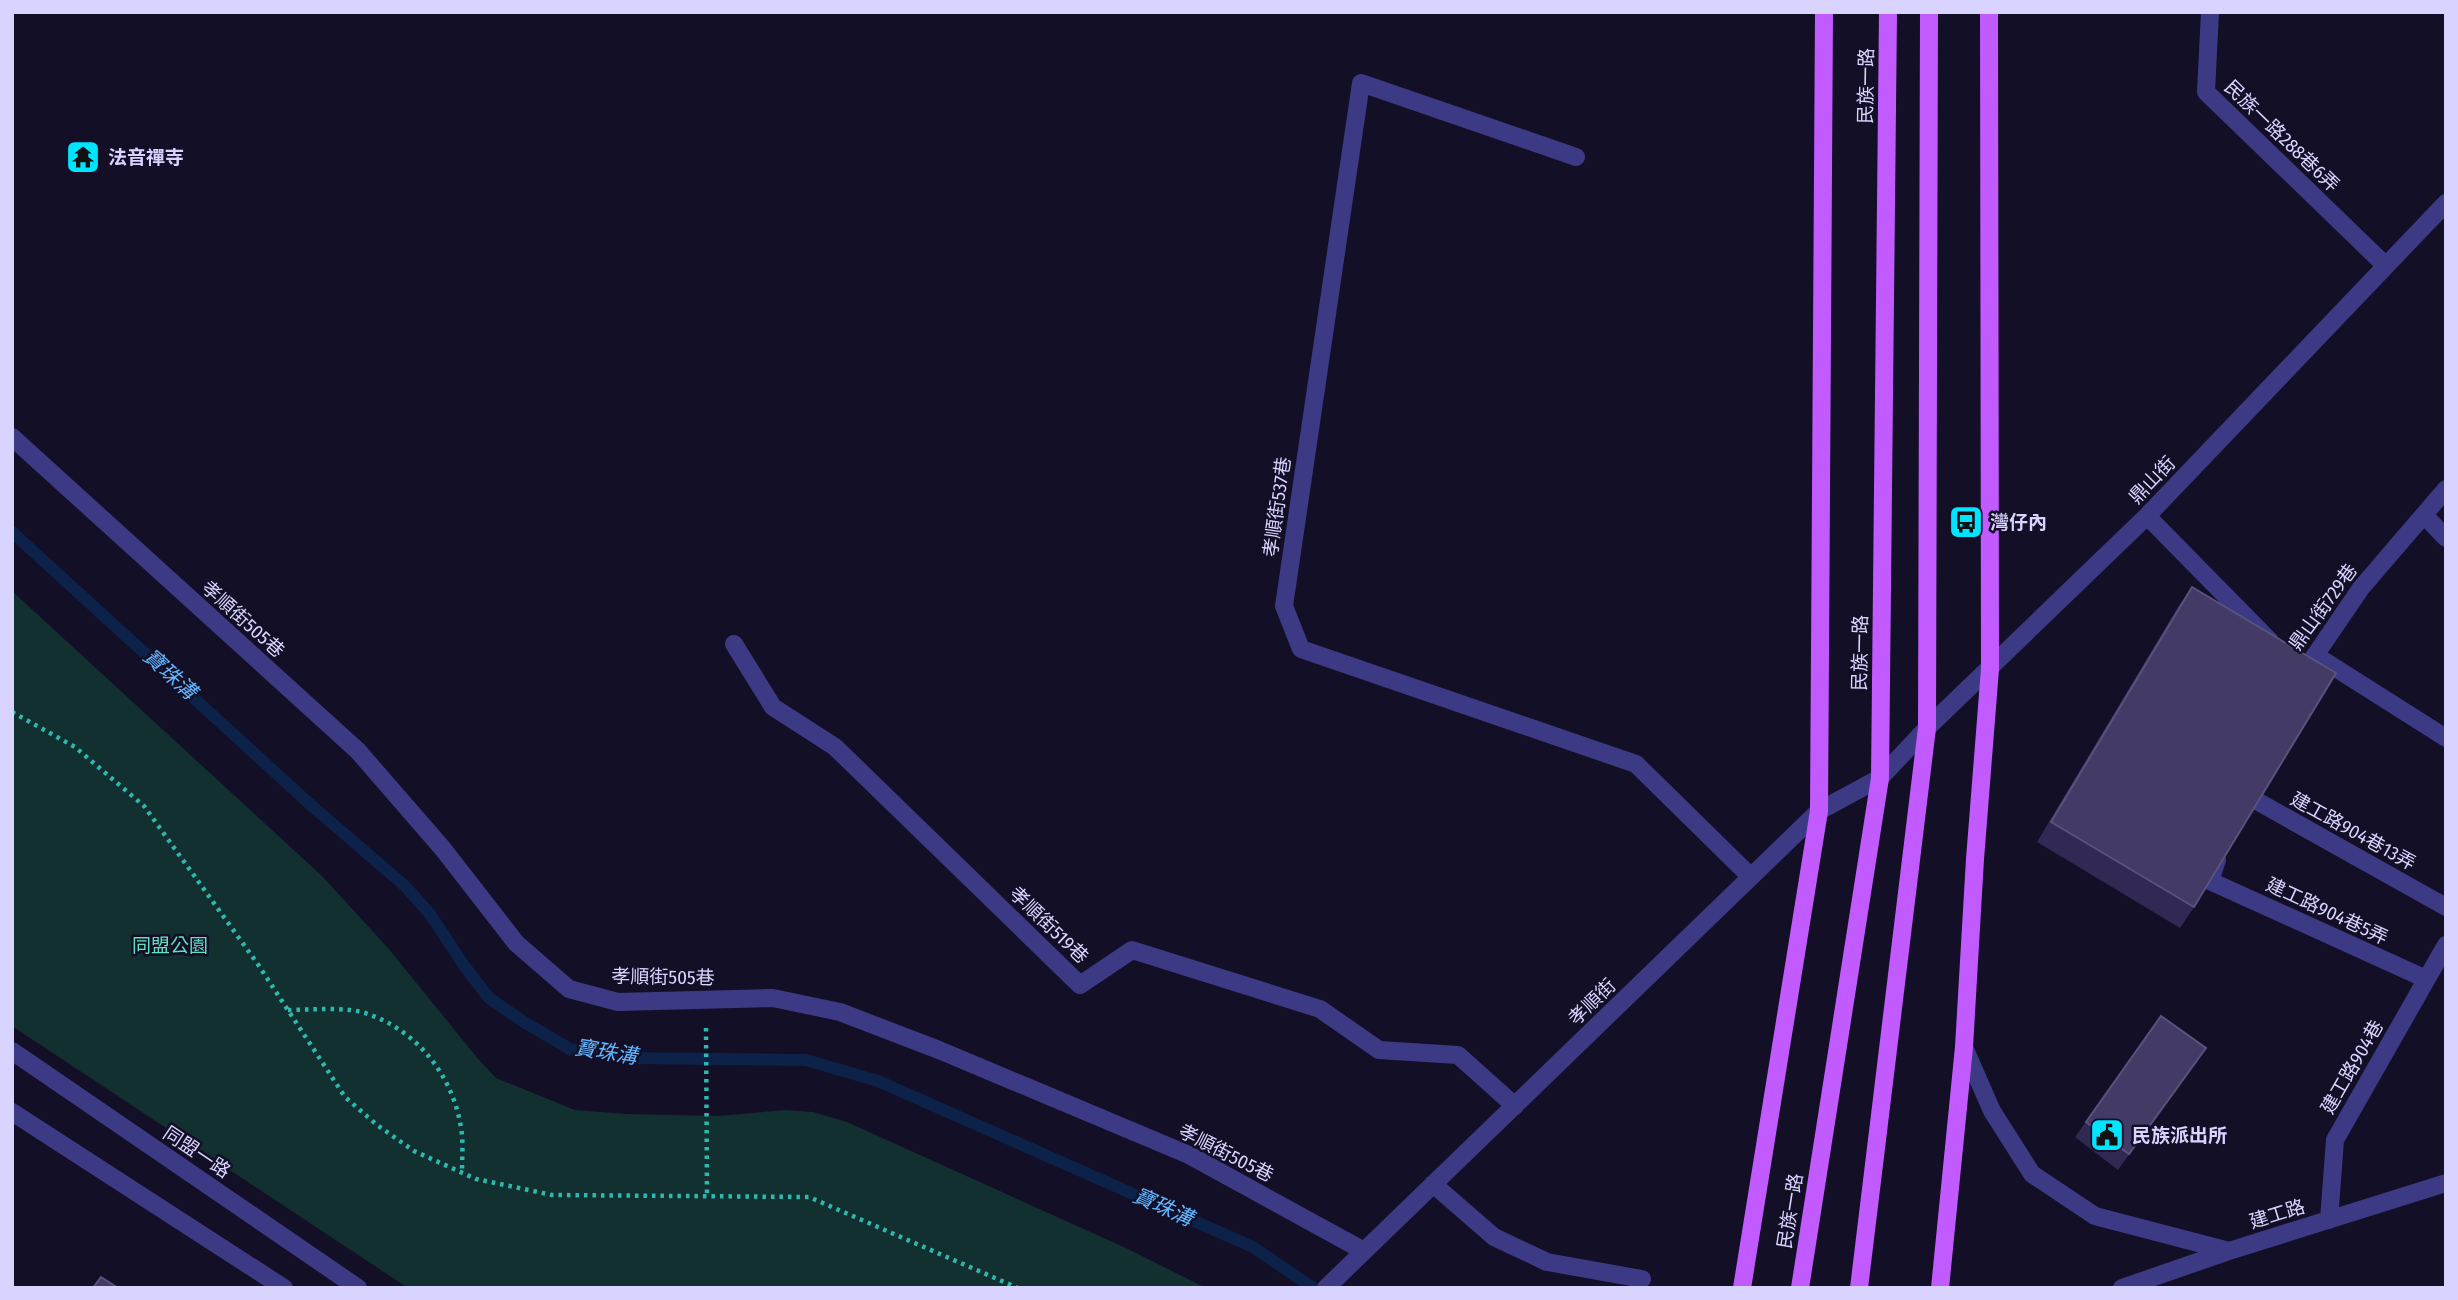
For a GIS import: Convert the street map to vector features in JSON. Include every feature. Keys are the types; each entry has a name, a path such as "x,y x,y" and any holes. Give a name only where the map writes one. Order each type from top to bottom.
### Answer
{"main road":[{"name":"民族一路","path":"1742,1288 1819,811 1824,12"},
{"name":"民族一路","path":"1800,1288 1880,778 1888,12"},
{"path":"1859,1288 1927,728 1929,12"},
{"path":"1940,1288 1964,1046 1990,668 1989,12"}],"street":[{"name":"民族一路288巷6弄","path":"2210,12 2206,92 2386,266"},
{"name":"孝順街537巷","path":"1576,157 1361,83 1284,607 1301,649 1636,764 1752,877"},
{"name":"鼎山街","path":"1880,778 1927,728 2147,516 2445,205"},
{"name":"孝順街505巷","path":"12,437 358,751 443,849 516,943 569,989 618,1002 773,998 840,1012 902,1035 1189,1155 1364,1251"},
{"name":"鼎山街729巷","path":"2290,697 2293,663 2315,655 2361,588 2446,489"},
{"path":"2424,514 2446,538"},
{"path":"2147,516 2293,663"},
{"name":"孝順街519巷","path":"734,644 773,707 835,747 1080,985 1132,950 1320,1009 1379,1050 1458,1055 1515,1106"},
{"path":"2315,655 2446,738"},
{"name":"孝順街","path":"1326,1288 1819,811 1880,778"},
{"name":"建工路904巷13弄","path":"2240,792 2446,907"},
{"name":"建工路904巷5弄","path":"2223,842 2210,881 2426,979"},
{"name":"建工路904巷","path":"2329,1220 2335,1140 2446,945"},
{"path":"1964,1046 1992,1111 2032,1174 2095,1216 2229,1251"},
{"name":"同盟一路","path":"12,1051 358,1288"},
{"path":"12,1112 284,1288"},
{"name":"建工路","path":"2122,1288 2229,1251 2446,1183"},
{"path":"1433,1184 1494,1237 1547,1262 1642,1279"}],"path":[{"path":"12,712 75,747 144,806 257,963 345,1097 377,1125 414,1151 475,1179 552,1195 809,1197 1018,1288"},
{"path":"706,999 707,1196"},
{"path":"288,1010 366,1013 405,1031 433,1059 452,1094 462,1134 462,1173"}],"green space":[{"name":"同盟公園","path":"12,591 322,876 388,948 496,1078 575,1110 717,1116 786,1110 813,1112 847,1122 1128,1249 1206,1288 408,1288 12,1026"}],"building":[{"path":"2192,587 2336,673 2194,907 2051,822"},
{"path":"2161,1016 2206,1048 2129,1154 2086,1122"},
{"path":"101,1277 118,1288 93,1288"}],"waterway":[{"name":"寶珠溝","path":"12,532 312,806 405,886 430,914 489,998 570,1049 629,1058 806,1060 878,1081 1253,1247 1313,1288"}],"place":[{"name":"法音禪寺","path":"83,157"},
{"name":"灣仔內","path":"1966,522"},
{"name":"民族派出所","path":"2107,1135"}]}
